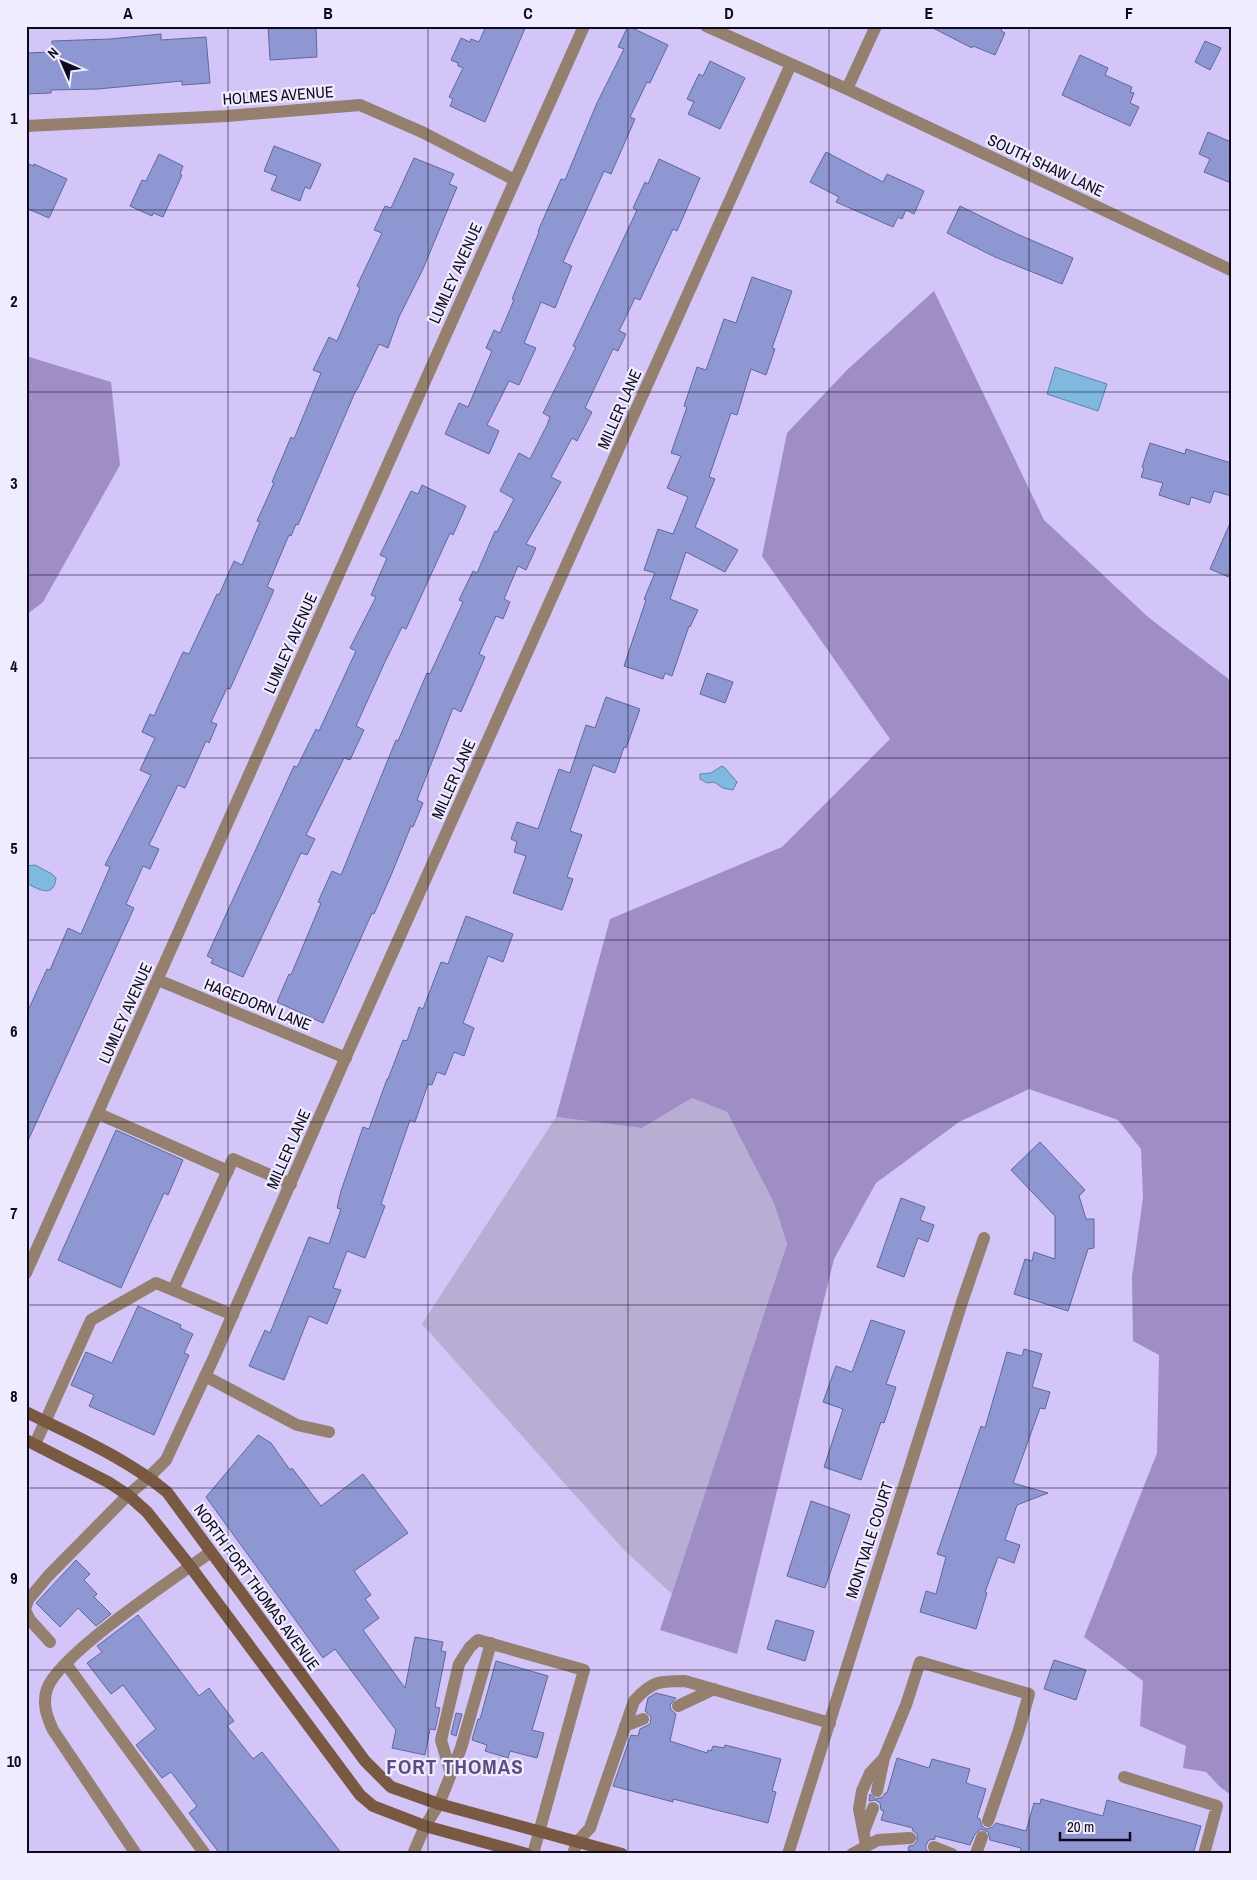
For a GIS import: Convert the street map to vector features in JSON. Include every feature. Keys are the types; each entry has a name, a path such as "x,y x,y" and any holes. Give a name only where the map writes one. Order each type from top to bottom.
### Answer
{"main road":[{"name":"NORTH FORT THOMAS AVENUE","path":"26,1412 128,1463 149,1477 166,1492 365,1761 391,1787 439,1804 539,1832 575,1848 622,1854"},
{"path":"30,1442 82,1468 128,1495 146,1512 190,1566 360,1795 373,1806 425,1826 527,1854"}],"street":[{"name":"LUMLEY AVENUE","path":"26,1273 584,26"},
{"name":"SOUTH SHAW LANE","path":"706,26 847,89 1231,270"},
{"path":"847,89 876,26"},
{"name":"MILLER LANE","path":"26,1606 28,1600 48,1576 128,1495 166,1460 233,1315 791,64"},
{"name":"HOLMES AVENUE","path":"26,126 227,116 360,106 422,132 515,180"},
{"name":"HAGEDORN LANE","path":"158,980 346,1058"},
{"path":"98,1114 228,1171"},
{"path":"173,1290 233,1159 291,1184"},
{"name":"MONTVALE COURT","path":"788,1854 830,1723 858,1627 984,1238"},
{"path":"30,1442 45,1421 91,1320 156,1283 233,1315"},
{"path":"205,1376 297,1425 330,1432"},
{"path":"136,1854 53,1730 46,1716 44,1703 47,1689 53,1677 74,1655 130,1609 211,1552"},
{"path":"26,1612 30,1620 50,1642"},
{"path":"451,1774 441,1740 459,1664 470,1646 478,1640 584,1670 533,1854"},
{"path":"413,1854 425,1826 439,1804 461,1748 491,1643"},
{"path":"877,1791 884,1758 906,1705 920,1662 1029,1694 1018,1733 988,1821"},
{"path":"66,1664 205,1854"},
{"path":"575,1848 590,1828 634,1701 646,1688 663,1681 685,1681 830,1723"},
{"path":"678,1706 714,1689"},
{"path":"626,1726 643,1719"},
{"path":"866,1845 859,1809 862,1791 870,1774 884,1758"},
{"path":"1124,1777 1217,1806 1204,1854"},
{"path":"864,1832 873,1808"},
{"path":"852,1854 878,1840 910,1838"},
{"path":"976,1854 982,1838"},
{"path":"934,1847 952,1854"}],"shaded area":[{"path":"934,291 1044,520 1148,617 1231,681 1231,1795 1220,1787 1206,1772 1183,1768 1186,1746 1140,1726 1143,1681 1084,1637 1157,1453 1159,1355 1133,1341 1132,1277 1143,1198 1141,1149 1118,1120 1029,1089 959,1122 876,1183 834,1259 737,1654 660,1630 787,1244 774,1203 727,1112 692,1098 642,1128 556,1117 610,919 782,847 890,739 762,556 787,433 848,369"},
{"path":"26,356 111,382 120,465 43,602 26,615"},
{"path":"692,1098 727,1112 774,1203 787,1244 672,1594 624,1550 422,1324 556,1117 642,1128"}],"water":[{"path":"1055,367 1107,384 1098,411 1047,394"},
{"path":"722,766 737,782 733,790 723,788 714,782 707,783 700,779 700,774 711,773"},
{"path":"35,865 56,878 55,884 49,890 45,891 35,888 26,883 26,866"}],"building":[{"path":"268,26 316,26 317,57 270,60"},
{"path":"486,26 526,26 485,122 450,106 453,99 449,97 463,68 451,60 461,38 470,42 471,39 479,42"},
{"path":"628,26 668,45 650,83 647,82 630,117 635,119 611,174 604,171 563,262 572,266 555,308 541,302 524,343 536,348 519,385 509,381 487,425 499,431 489,454 445,434 459,403 468,407 492,351 486,348 494,330 500,333 514,300 512,299 538,231 561,179 565,180 597,103 624,49 618,47"},
{"path":"929,26 1003,26 1001,31 1005,33 995,55 973,46 972,48"},
{"path":"161,34 161,40 206,37 210,83 182,85 182,81 98,89 51,90 51,93 26,94 26,53 52,52 52,41 110,39"},
{"path":"1205,41 1221,48 1210,70 1195,62"},
{"path":"1080,55 1108,68 1105,75 1132,87 1130,92 1134,93 1130,103 1139,107 1130,126 1062,95"},
{"path":"710,61 745,78 720,129 688,114 694,102 687,99 699,74 703,76"},
{"path":"1208,132 1231,142 1231,183 1204,172 1210,159 1199,154"},
{"path":"274,146 321,164 310,189 305,187 300,201 271,190 277,176 264,171"},
{"path":"826,152 883,182 887,174 924,191 914,214 906,210 902,219 898,217 893,227 836,202 839,197 810,182"},
{"path":"159,154 183,166 180,174 182,175 163,217 153,213 152,216 130,206 142,180 146,181"},
{"path":"414,158 454,174 449,184 457,187 423,269 399,317 388,348 379,344 356,390 298,525 296,524 291,536 289,535 267,587 274,590 230,689 227,688 211,722 217,724 209,743 206,741 185,788 178,785 149,845 159,849 150,869 143,866 126,904 134,908 26,1145 26,1015 47,969 50,970 68,928 81,934 110,867 105,865 151,775 140,770 155,738 142,732 150,714 154,716 183,652 189,654 234,561 242,565 260,522 257,521 274,483 272,482 291,437 294,439 321,373 313,370 329,337 337,341 360,288 357,286 382,233 374,230 385,206 391,208"},
{"path":"659,159 700,178 677,231 673,229 640,300 635,298 619,331 626,334 618,351 613,349 585,408 592,412 577,441 572,438 551,477 561,482 526,544 536,548 526,570 518,566 504,599 510,602 503,619 496,616 479,654 485,657 461,712 453,708 417,800 423,803 323,1023 277,1002 289,974 291,975 321,903 318,902 332,871 341,875 396,740 398,741 427,673 430,674 463,602 459,600 473,571 477,573 495,531 497,532 514,499 500,491 519,453 530,459 547,425 550,417 543,413 576,347 573,346 637,210 633,208 645,182 648,184"},
{"path":"26,163 34,166 34,164 67,179 49,218 26,208"},
{"path":"960,206 1017,234 1073,258 1062,284 995,257 947,233"},
{"path":"752,277 792,291 772,348 775,349 766,375 751,369 737,415 731,413 709,477 715,479 695,527 738,550 725,572 686,552 670,599 698,610 689,626 672,676 665,673 663,679 624,666 646,600 644,599 655,573 644,570 658,529 673,534 688,497 667,488 681,456 671,453 687,407 684,406 697,367 706,370 724,319 736,323"},
{"path":"1150,443 1185,454 1186,449 1231,463 1231,496 1214,491 1210,503 1191,497 1189,505 1159,495 1163,483 1141,477 1144,468 1142,467"},
{"path":"422,485 466,506 453,535 450,533 406,629 402,627 384,664 356,726 364,730 350,760 344,758 306,835 315,839 307,855 301,853 243,977 211,963 213,959 207,956 294,766 297,767 316,729 319,731 356,651 350,648 376,597 371,595 387,558 380,555 411,491 418,494"},
{"path":"1231,521 1231,578 1210,569"},
{"path":"707,673 733,682 725,703 700,694"},
{"path":"606,697 640,709 615,773 593,765 570,831 582,835 567,877 573,879 562,910 513,893 526,856 514,852 517,842 511,839 517,822 538,829 559,769 570,773 586,725 595,728"},
{"path":"466,916 513,934 503,962 488,956 463,1023 474,1028 464,1056 454,1052 445,1075 437,1072 432,1085 428,1084 415,1122 410,1120 381,1204 385,1206 365,1258 347,1251 333,1288 341,1290 327,1324 309,1316 284,1380 249,1366 265,1330 270,1333 309,1237 329,1244 341,1209 337,1208 341,1191 363,1127 369,1129 403,1040 407,1041 419,1007 423,1009 441,962 448,964"},
{"path":"116,1130 183,1160 168,1195 164,1193 121,1288 58,1260"},
{"path":"1040,1142 1085,1190 1079,1196 1086,1219 1094,1219 1094,1248 1088,1249 1068,1311 1014,1294 1025,1259 1032,1261 1034,1252 1055,1259 1055,1216 1011,1170"},
{"path":"901,1198 925,1207 920,1220 934,1225 928,1242 918,1238 904,1277 877,1267"},
{"path":"138,1306 181,1325 180,1328 193,1334 184,1353 189,1355 154,1435 89,1406 94,1395 71,1385 86,1352 112,1363"},
{"path":"871,1320 905,1331 886,1384 896,1387 884,1423 881,1422 861,1480 824,1467 843,1409 823,1402 836,1366 852,1372"},
{"path":"1024,1349 1042,1354 1032,1387 1050,1392 1045,1409 1040,1408 1013,1483 1048,1493 1017,1505 1005,1540 1020,1545 1014,1563 998,1557 985,1592 987,1593 976,1629 920,1612 926,1591 936,1594 946,1557 937,1554 981,1426 985,1428 1007,1352 1022,1356"},
{"path":"258,1435 271,1443 290,1470 292,1468 321,1506 363,1474 408,1533 354,1571 371,1595 365,1599 379,1618 363,1630 405,1688 415,1637 443,1642 441,1651 446,1652 435,1707 440,1708 435,1730 430,1729 425,1755 392,1748 396,1730 335,1649 323,1658 206,1497"},
{"path":"811,1501 850,1515 825,1588 787,1576"},
{"path":"76,1560 90,1574 84,1580 97,1594 94,1597 111,1614 96,1626 78,1608 60,1627 36,1603"},
{"path":"138,1615 199,1696 209,1688 234,1721 227,1726 253,1759 262,1752 342,1854 220,1854 189,1813 197,1806 171,1772 162,1778 136,1745 156,1729 123,1685 111,1694 87,1663 102,1652 97,1646"},
{"path":"776,1620 814,1631 805,1661 767,1649"},
{"path":"1054,1660 1086,1670 1076,1700 1044,1689"},
{"path":"496,1661 548,1676 532,1730 544,1733 537,1758 510,1751 508,1758 485,1751 487,1745 472,1740 478,1719 480,1719"},
{"path":"656,1693 676,1698 670,1705 671,1710 676,1714 670,1741 707,1753 708,1750 711,1751 713,1746 724,1748 725,1745 781,1759 772,1791 776,1792 768,1823 673,1799 673,1802 613,1786 631,1735 638,1736 640,1729 650,1724 651,1717 645,1711 648,1698"},
{"path":"456,1713 462,1714 456,1736 451,1734"},
{"path":"897,1758 929,1768 932,1759 970,1769 966,1783 986,1789 977,1818 980,1819 982,1826 986,1829 993,1827 996,1823 1026,1831 1034,1803 1040,1804 1041,1799 1103,1816 1107,1800 1201,1826 1193,1854 1020,1854 1021,1848 990,1840 988,1832 981,1829 975,1834 970,1845 935,1836 935,1839 929,1840 926,1845 926,1849 930,1854 924,1854 908,1850 909,1846 914,1845 917,1841 917,1834 912,1830 913,1828 881,1820 884,1811 881,1810 880,1803 875,1800 869,1801 870,1794 876,1799 883,1797 887,1793"}],"district":[{"name":"FORT THOMAS","path":"455,1766"}]}
